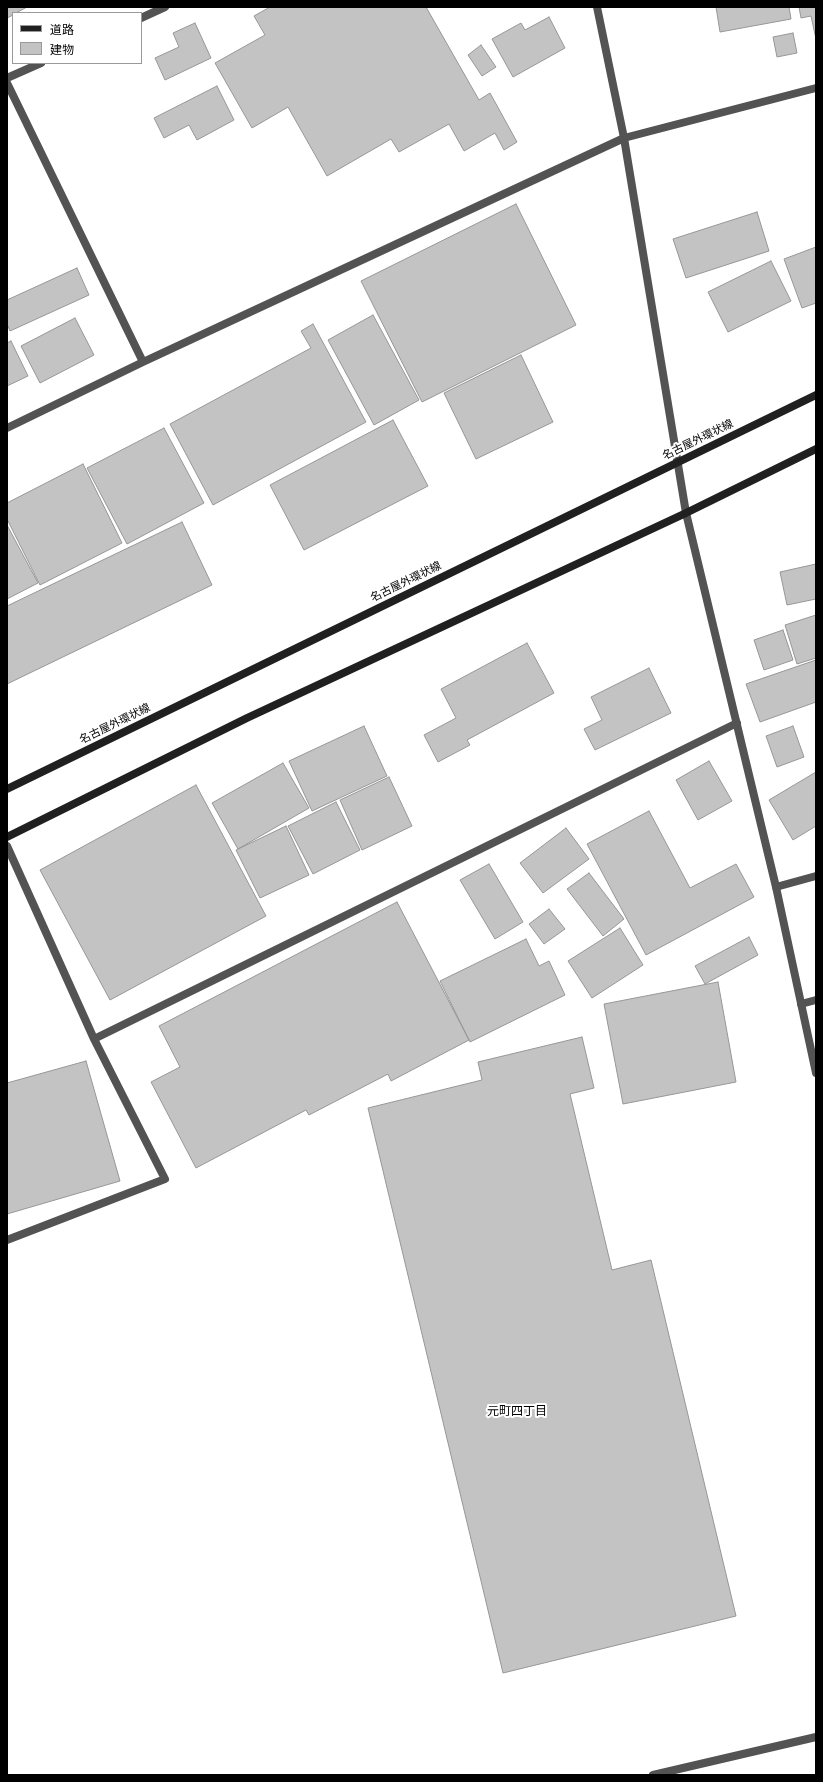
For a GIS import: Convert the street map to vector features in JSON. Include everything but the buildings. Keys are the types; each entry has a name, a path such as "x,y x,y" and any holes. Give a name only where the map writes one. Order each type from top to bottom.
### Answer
{"main road":[{"name":"名古屋外環状線","path":"7,789 816,396"},
{"path":"7,837 247,718 686,513 816,449"}],"street":[{"path":"142,18 165,7"},
{"path":"597,7 624,138 686,513 776,887 816,1073"},
{"path":"7,78 39,64"},
{"path":"7,82 143,362"},
{"path":"7,428 143,362 624,138 816,88"},
{"path":"94,1039 737,723"},
{"path":"7,846 94,1039 165,1179 7,1240"},
{"path":"776,887 816,876"},
{"path":"801,1004 816,1000"},
{"path":"653,1775 816,1737"}],"district":[{"name":"元町四丁目","path":"517,1412"}]}
